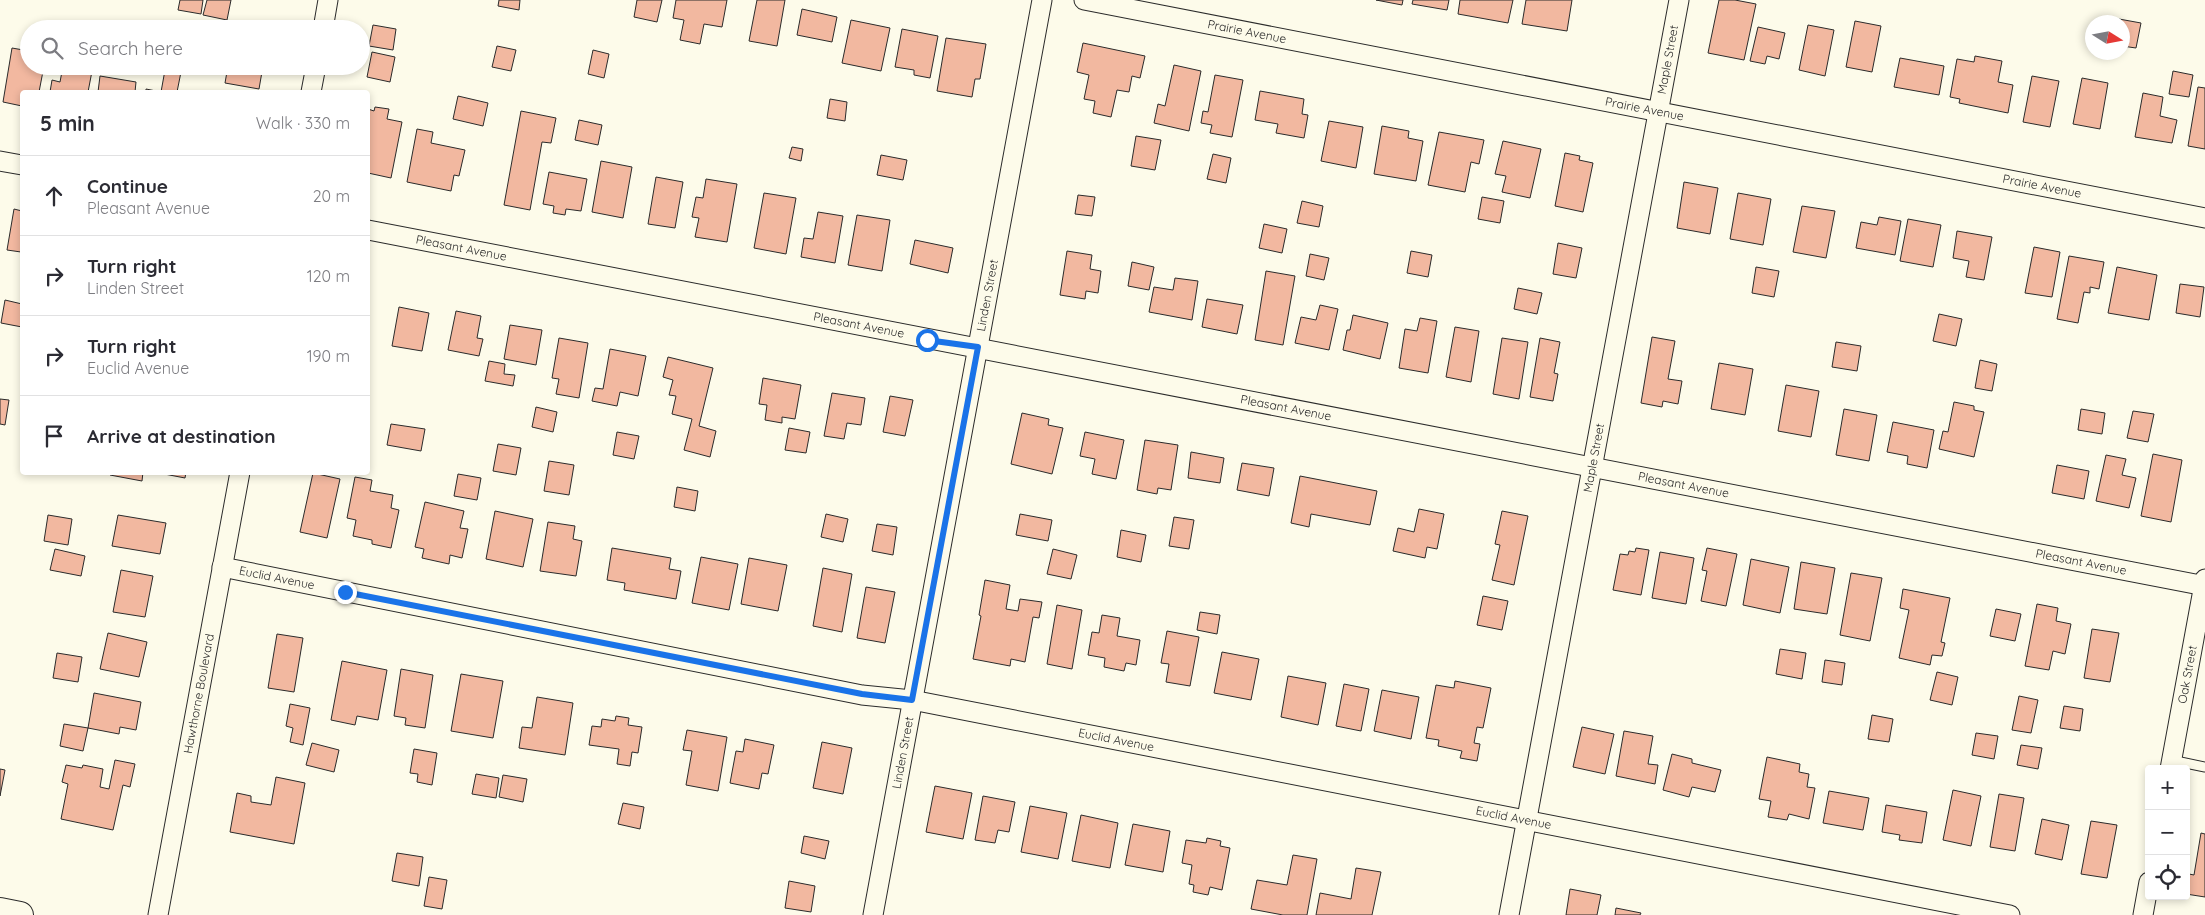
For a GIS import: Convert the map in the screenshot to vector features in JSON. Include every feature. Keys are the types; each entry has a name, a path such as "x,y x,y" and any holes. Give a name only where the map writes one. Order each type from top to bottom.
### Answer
{"street":[{"path":"325,20 328,0"},
{"name":"Linden Street","path":"873,915 1042,0"},
{"name":"Prairie Avenue","path":"1084,0 2205,218"},
{"name":"Maple Street","path":"1509,915 1680,0"},
{"path":"311,90 314,75"},
{"path":"0,161 20,165"},
{"name":"Pleasant Avenue","path":"370,230 927,340 978,347 2205,584"},
{"name":"Hawthorne Boulevard","path":"158,915 239,475"},
{"name":"Euclid Avenue","path":"222,567 852,693 912,700 2010,915"},
{"name":"Oak Street","path":"2170,765 2205,584"},
{"path":"2143,915 2146,900"},
{"path":"0,911 20,915"}],"lane":[{"path":"2190,766 2205,767"}],"building":[{"path":"180,0 203,0 201,14 178,10"},
{"path":"207,0 231,0 227,20 203,15"},
{"path":"499,0 520,0 519,10 498,6"},
{"path":"637,0 662,0 657,22 634,17"},
{"path":"676,0 727,0 722,27 704,24 700,44 680,40 684,20 673,18"},
{"path":"757,0 785,0 777,46 749,41"},
{"path":"1376,0 1403,0 1402,5"},
{"path":"1413,0 1449,0 1447,10 1412,4"},
{"path":"1460,0 1513,0 1508,23 1458,14"},
{"path":"1526,0 1572,0 1567,31 1522,24"},
{"path":"1719,0 1735,0 1756,4 1744,60 1708,53"},
{"path":"802,9 837,17 832,42 797,35"},
{"path":"851,20 890,28 881,71 842,63"},
{"path":"1855,21 1881,26 1872,72 1846,67"},
{"path":"2130,21 2141,23 2136,48 2130,47"},
{"path":"373,25 396,29 393,50 370,46"},
{"path":"1808,25 1834,30 1825,76 1799,70"},
{"path":"1758,27 1785,33 1779,59 1767,56 1765,64 1750,61"},
{"path":"902,29 938,36 930,78 914,75 914,70 895,67"},
{"path":"946,38 986,44 980,79 975,79 972,97 937,91"},
{"path":"1083,43 1145,56 1140,78 1132,76 1129,92 1117,90 1111,117 1093,113 1095,101 1084,99 1089,75 1077,72"},
{"path":"497,46 516,50 511,71 492,67"},
{"path":"12,48 20,49 20,75 42,75 39,90 20,90 20,106 3,102"},
{"path":"593,50 609,54 604,78 588,74"},
{"path":"372,52 395,57 390,82 367,77 370,75"},
{"path":"1975,56 2002,61 1998,82 2013,85 2008,113 1959,103 1960,99 1950,97 1957,59 1974,62"},
{"path":"1900,58 1944,66 1939,95 1894,87"},
{"path":"1174,65 1201,71 1189,131 1154,123 1158,104 1165,106"},
{"path":"2173,71 2193,75 2189,97 2169,94"},
{"path":"61,75 91,75 88,90 50,90 52,80 60,82"},
{"path":"164,75 180,75 177,90 161,90"},
{"path":"226,75 261,75 259,89 225,83"},
{"path":"1215,75 1243,80 1232,137 1210,133 1212,125 1201,123 1203,111 1208,112"},
{"path":"100,76 136,82 135,90 98,90"},
{"path":"2032,76 2059,81 2050,127 2023,122"},
{"path":"2082,78 2108,83 2100,129 2073,124"},
{"path":"2198,87 2205,88 2205,149 2188,146"},
{"path":"1260,91 1304,99 1302,114 1308,115 1304,138 1276,133 1278,124 1255,120"},
{"path":"2143,93 2163,97 2160,116 2177,120 2172,143 2135,137"},
{"path":"458,96 488,103 483,126 453,119"},
{"path":"830,99 847,102 845,121 827,118"},
{"path":"375,107 389,109 387,119 402,122 391,178 370,173 370,110 374,111"},
{"path":"521,111 556,118 551,143 542,142 530,210 504,205"},
{"path":"579,120 602,125 598,145 575,140"},
{"path":"1329,121 1363,127 1356,168 1321,161"},
{"path":"1382,126 1409,131 1408,138 1423,141 1416,181 1374,174"},
{"path":"417,129 433,132 431,143 465,150 459,176 454,175 451,191 407,182"},
{"path":"1439,132 1484,140 1479,164 1471,162 1465,192 1428,185"},
{"path":"1136,136 1161,140 1155,170 1131,166"},
{"path":"1503,141 1541,149 1530,198 1502,192 1506,176 1495,174"},
{"path":"792,147 803,149 801,161 789,158"},
{"path":"1565,153 1580,156 1579,160 1593,163 1583,212 1555,206"},
{"path":"1213,154 1231,158 1226,183 1207,179"},
{"path":"881,155 907,160 903,180 877,175"},
{"path":"601,161 632,167 623,218 592,212"},
{"path":"549,172 587,179 581,211 566,209 565,215 553,213 554,206 543,204"},
{"path":"656,177 683,182 675,228 648,224"},
{"path":"706,179 737,184 727,242 695,237 699,218 692,217 696,197 703,198"},
{"path":"1684,182 1718,188 1710,234 1677,228"},
{"path":"764,193 796,198 786,254 754,248"},
{"path":"1738,193 1771,199 1763,245 1730,239"},
{"path":"1078,195 1095,197 1092,216 1075,214"},
{"path":"1482,197 1504,201 1500,223 1478,219"},
{"path":"1302,201 1323,206 1319,227 1297,223"},
{"path":"1802,206 1835,211 1826,258 1793,252"},
{"path":"14,209 20,210 20,252 7,250"},
{"path":"818,212 843,216 835,263 801,257 804,238 813,239"},
{"path":"857,215 890,220 882,271 848,265"},
{"path":"1879,217 1901,221 1895,255 1856,248 1861,222 1877,225"},
{"path":"1908,219 1941,225 1933,267 1900,261"},
{"path":"1264,224 1287,229 1282,253 1259,248"},
{"path":"1957,231 1992,237 1984,280 1966,277 1969,261 1953,258"},
{"path":"915,240 953,248 948,273 910,264"},
{"path":"1558,243 1582,248 1576,278 1553,274"},
{"path":"2034,247 2060,252 2052,297 2025,293"},
{"path":"1067,251 1092,255 1090,269 1101,271 1098,293 1086,291 1085,299 1060,295"},
{"path":"1411,251 1432,255 1428,277 1407,273"},
{"path":"1310,254 1329,258 1324,280 1306,276"},
{"path":"2069,256 2104,262 2099,289 2090,287 2090,293 2084,292 2078,323 2057,319"},
{"path":"1132,262 1154,267 1149,290 1128,286"},
{"path":"1756,267 1779,271 1774,297 1752,293"},
{"path":"2117,267 2157,275 2149,320 2108,313"},
{"path":"1266,271 1295,276 1283,345 1255,340"},
{"path":"1175,278 1198,281 1192,320 1149,312 1154,287 1173,290"},
{"path":"2180,284 2204,287 2200,317 2176,313"},
{"path":"1518,288 1542,293 1537,314 1514,309"},
{"path":"1207,299 1243,305 1237,334 1202,327"},
{"path":"5,300 20,304 20,327 1,323"},
{"path":"1320,305 1338,309 1329,350 1295,343 1301,317 1316,320"},
{"path":"399,307 429,313 422,351 392,346"},
{"path":"456,311 481,316 477,338 483,339 479,356 448,350"},
{"path":"1939,314 1962,319 1956,346 1933,341"},
{"path":"1353,315 1388,323 1380,359 1343,350 1347,330 1350,330"},
{"path":"1420,318 1437,321 1428,373 1399,368 1405,329 1417,331"},
{"path":"510,325 542,330 536,365 504,359"},
{"path":"1455,327 1479,331 1471,382 1446,377"},
{"path":"1652,337 1675,341 1668,379 1682,381 1678,404 1663,401 1662,407 1641,403"},
{"path":"559,338 588,343 579,398 556,394 559,379 552,378"},
{"path":"1502,338 1528,342 1519,399 1493,394"},
{"path":"1540,338 1560,342 1554,373 1558,374 1553,401 1530,397"},
{"path":"1836,342 1861,346 1857,371 1832,367"},
{"path":"610,349 646,356 638,396 620,392 617,406 592,401 595,388 603,389"},
{"path":"668,357 713,368 699,426 716,431 710,457 684,450 692,419 672,414 676,396 669,395 673,380 663,377"},
{"path":"1980,360 1997,364 1992,391 1975,388"},
{"path":"489,361 505,364 504,374 515,375 513,386 485,381"},
{"path":"1719,363 1753,369 1745,415 1711,409"},
{"path":"763,378 801,385 795,419 782,417 782,423 765,420 767,405 759,404"},
{"path":"1786,385 1819,391 1811,437 1778,431"},
{"path":"832,393 865,398 861,425 847,423 844,439 824,436"},
{"path":"890,396 913,400 905,436 883,432"},
{"path":"0,399 9,400 5,425 0,424"},
{"path":"1954,402 1974,406 1974,410 1984,412 1974,457 1939,449 1943,431 1948,432"},
{"path":"536,407 557,412 553,432 532,427"},
{"path":"1844,409 1877,415 1869,461 1836,455"},
{"path":"2081,409 2105,413 2102,434 2078,430"},
{"path":"2133,411 2154,414 2148,442 2127,438"},
{"path":"1022,413 1049,419 1048,425 1063,428 1052,474 1011,464"},
{"path":"1893,422 1934,430 1927,468 1907,464 1908,456 1887,452"},
{"path":"391,424 425,429 421,451 387,445"},
{"path":"789,428 810,432 806,453 785,450"},
{"path":"617,432 639,436 634,459 613,455"},
{"path":"1085,432 1124,440 1116,479 1092,474 1095,459 1080,456"},
{"path":"1145,440 1178,445 1171,490 1158,488 1157,494 1137,490"},
{"path":"498,444 521,448 516,475 493,471"},
{"path":"1191,452 1224,458 1220,483 1188,478"},
{"path":"2153,454 2182,460 2171,522 2141,516"},
{"path":"2106,455 2126,459 2122,475 2136,478 2129,508 2096,501"},
{"path":"549,461 574,465 569,495 544,491"},
{"path":"1242,463 1274,468 1269,496 1237,490"},
{"path":"2057,465 2089,471 2084,499 2052,493"},
{"path":"458,474 481,478 477,500 454,496"},
{"path":"110,475 143,475 142,481"},
{"path":"170,475 186,475 185,478"},
{"path":"313,475 340,479 327,538 300,532"},
{"path":"1300,476 1377,491 1370,525 1311,514 1309,527 1291,523"},
{"path":"355,477 372,480 370,491 393,495 391,508 399,510 391,548 372,544 372,540 353,536 356,520 347,518"},
{"path":"677,487 698,491 695,511 674,507"},
{"path":"425,502 464,511 460,528 468,529 462,558 450,555 449,564 422,558 424,549 415,547"},
{"path":"1419,509 1444,514 1437,549 1427,547 1425,558 1393,551 1398,528 1414,532"},
{"path":"495,511 533,519 523,567 486,559"},
{"path":"1502,511 1528,516 1514,585 1492,580 1500,545 1495,544"},
{"path":"826,514 848,519 843,542 821,537"},
{"path":"1020,514 1052,520 1048,541 1016,535"},
{"path":"48,515 72,519 68,545 44,541"},
{"path":"118,515 166,523 160,554 112,546"},
{"path":"1174,517 1194,520 1189,549 1169,546"},
{"path":"548,522 575,526 573,539 582,541 576,576 540,571"},
{"path":"877,524 897,527 893,555 872,551"},
{"path":"1121,530 1146,535 1141,562 1117,557"},
{"path":"612,548 671,558 669,569 681,571 676,599 624,590 625,583 607,580"},
{"path":"1636,548 1649,550 1641,595 1613,590 1620,554 1628,555 1629,551 1635,552"},
{"path":"1707,548 1737,554 1726,606 1701,601 1707,571 1702,570"},
{"path":"55,549 85,556 81,576 50,570"},
{"path":"1053,549 1077,555 1071,579 1047,574"},
{"path":"1660,552 1694,558 1686,604 1652,598"},
{"path":"701,557 738,564 729,610 692,603"},
{"path":"749,558 787,565 778,611 741,604"},
{"path":"1751,559 1789,567 1780,613 1743,605"},
{"path":"1801,562 1835,568 1827,614 1794,609"},
{"path":"823,568 852,574 842,632 813,626"},
{"path":"121,570 153,576 145,617 113,612"},
{"path":"1851,573 1882,578 1870,641 1840,635"},
{"path":"985,580 1010,585 1006,609 1018,611 1020,599 1042,602 1039,618 1033,617 1025,662 1011,659 1010,666 973,659"},
{"path":"866,587 895,592 885,643 857,638"},
{"path":"1903,589 1950,598 1941,642 1945,643 1942,656 1932,655 1930,665 1899,658 1909,610 1900,608"},
{"path":"1483,596 1508,601 1502,630 1477,625"},
{"path":"2037,604 2058,608 2056,621 2071,624 2065,654 2053,651 2049,670 2025,666"},
{"path":"1057,605 1082,610 1072,669 1047,664"},
{"path":"1996,609 2021,614 2015,641 1990,636"},
{"path":"1200,612 1220,615 1217,634 1197,630"},
{"path":"1102,615 1120,618 1117,636 1140,640 1136,665 1126,663 1124,671 1104,667 1105,658 1088,655 1092,632 1099,633"},
{"path":"2092,629 2119,633 2110,682 2084,678"},
{"path":"1167,631 1199,637 1190,686 1166,682 1169,664 1161,663"},
{"path":"108,633 147,642 139,677 100,669"},
{"path":"277,634 303,638 294,692 268,688"},
{"path":"1780,649 1806,653 1802,679 1776,674"},
{"path":"1222,652 1259,659 1251,700 1214,693"},
{"path":"57,653 82,657 78,682 53,678"},
{"path":"1825,660 1845,663 1842,685 1822,682"},
{"path":"342,661 387,670 378,720 357,716 355,725 331,720"},
{"path":"401,669 433,675 425,728 405,725 406,718 394,716"},
{"path":"1937,672 1958,677 1952,705 1930,700"},
{"path":"461,674 503,681 493,738 451,731"},
{"path":"1288,676 1326,683 1318,725 1281,717"},
{"path":"1455,681 1491,688 1483,728 1477,727 1474,743 1480,744 1477,761 1460,758 1462,751 1438,746 1439,740 1426,738 1436,685 1454,688"},
{"path":"1344,684 1369,689 1361,731 1336,726"},
{"path":"1382,690 1419,697 1411,739 1374,731"},
{"path":"94,693 141,702 136,730 120,727 119,734 88,728"},
{"path":"2019,696 2038,700 2031,733 2012,730"},
{"path":"537,697 573,703 565,755 519,748 522,727 532,728"},
{"path":"290,704 310,708 303,745 290,742 293,728 286,726"},
{"path":"2064,706 2083,709 2080,731 2060,728"},
{"path":"1872,715 1893,719 1889,742 1868,739"},
{"path":"616,716 629,718 628,725 642,727 638,753 632,752 630,766 617,764 619,749 589,745 592,726 601,727 602,719 615,721"},
{"path":"64,724 88,728 83,751 60,746"},
{"path":"1582,727 1614,734 1605,774 1573,767"},
{"path":"687,730 727,737 718,791 686,785 692,751 683,750"},
{"path":"1624,731 1653,736 1648,764 1658,765 1655,784 1616,776"},
{"path":"1976,733 1998,736 1994,759 1972,755"},
{"path":"745,739 774,745 768,774 762,773 759,789 730,783 736,751 743,752"},
{"path":"822,742 852,748 843,794 813,788"},
{"path":"312,743 339,750 334,772 306,765"},
{"path":"2021,745 2042,748 2038,769 2017,765"},
{"path":"414,749 437,753 432,785 417,782 418,774 410,773"},
{"path":"1672,754 1692,759 1692,763 1721,770 1715,792 1692,787 1689,797 1663,790"},
{"path":"1767,757 1800,764 1799,772 1809,774 1807,787 1815,788 1809,819 1789,814 1787,820 1768,817 1771,801 1759,799"},
{"path":"115,760 135,764 130,787 123,785 113,830 61,819 68,784 62,782 66,765 82,768 83,765 103,769 100,787 109,789"},
{"path":"0,769 5,770 0,796"},
{"path":"476,774 499,778 496,798 472,794"},
{"path":"503,775 527,779 523,802 499,797"},
{"path":"276,777 305,783 294,844 230,832 237,793 251,796 251,802 271,805"},
{"path":"935,786 972,793 963,839 926,832"},
{"path":"1953,790 1981,796 1971,846 1943,840"},
{"path":"1829,791 1869,798 1863,830 1823,823"},
{"path":"1999,794 2024,798 2015,851 1990,847"},
{"path":"983,796 1015,802 1009,832 998,830 995,843 975,840"},
{"path":"623,803 644,807 640,829 618,824"},
{"path":"1886,805 1927,812 1922,843 1899,840 1900,835 1882,832"},
{"path":"1030,806 1067,813 1058,859 1021,852"},
{"path":"1081,815 1118,823 1110,868 1072,861"},
{"path":"2042,819 2069,825 2062,860 2035,854"},
{"path":"2091,821 2117,825 2107,878 2081,874"},
{"path":"1133,824 1170,831 1163,872 1125,865"},
{"path":"2201,833 2205,834 2205,897 2190,895 2190,874 2194,875"},
{"path":"804,836 829,841 825,859 801,853"},
{"path":"1207,838 1221,841 1220,846 1230,848 1222,890 1210,887 1208,895 1193,892 1194,885 1189,884 1192,865 1182,863 1186,840 1206,843"},
{"path":"397,853 423,857 419,886 392,881"},
{"path":"1293,855 1317,859 1307,915 1283,915 1251,909 1257,880 1287,885"},
{"path":"1356,868 1381,872 1372,915 1316,915 1320,893 1351,899"},
{"path":"429,877 447,880 442,909 424,906"},
{"path":"789,881 815,886 811,912 785,908"},
{"path":"1570,889 1601,895 1597,915 1566,915"},
{"path":"1616,908 1641,913 1640,915 1615,915"}],"route":[{"path":"345,592 862,694 912,700 978,347 927,340"}]}
